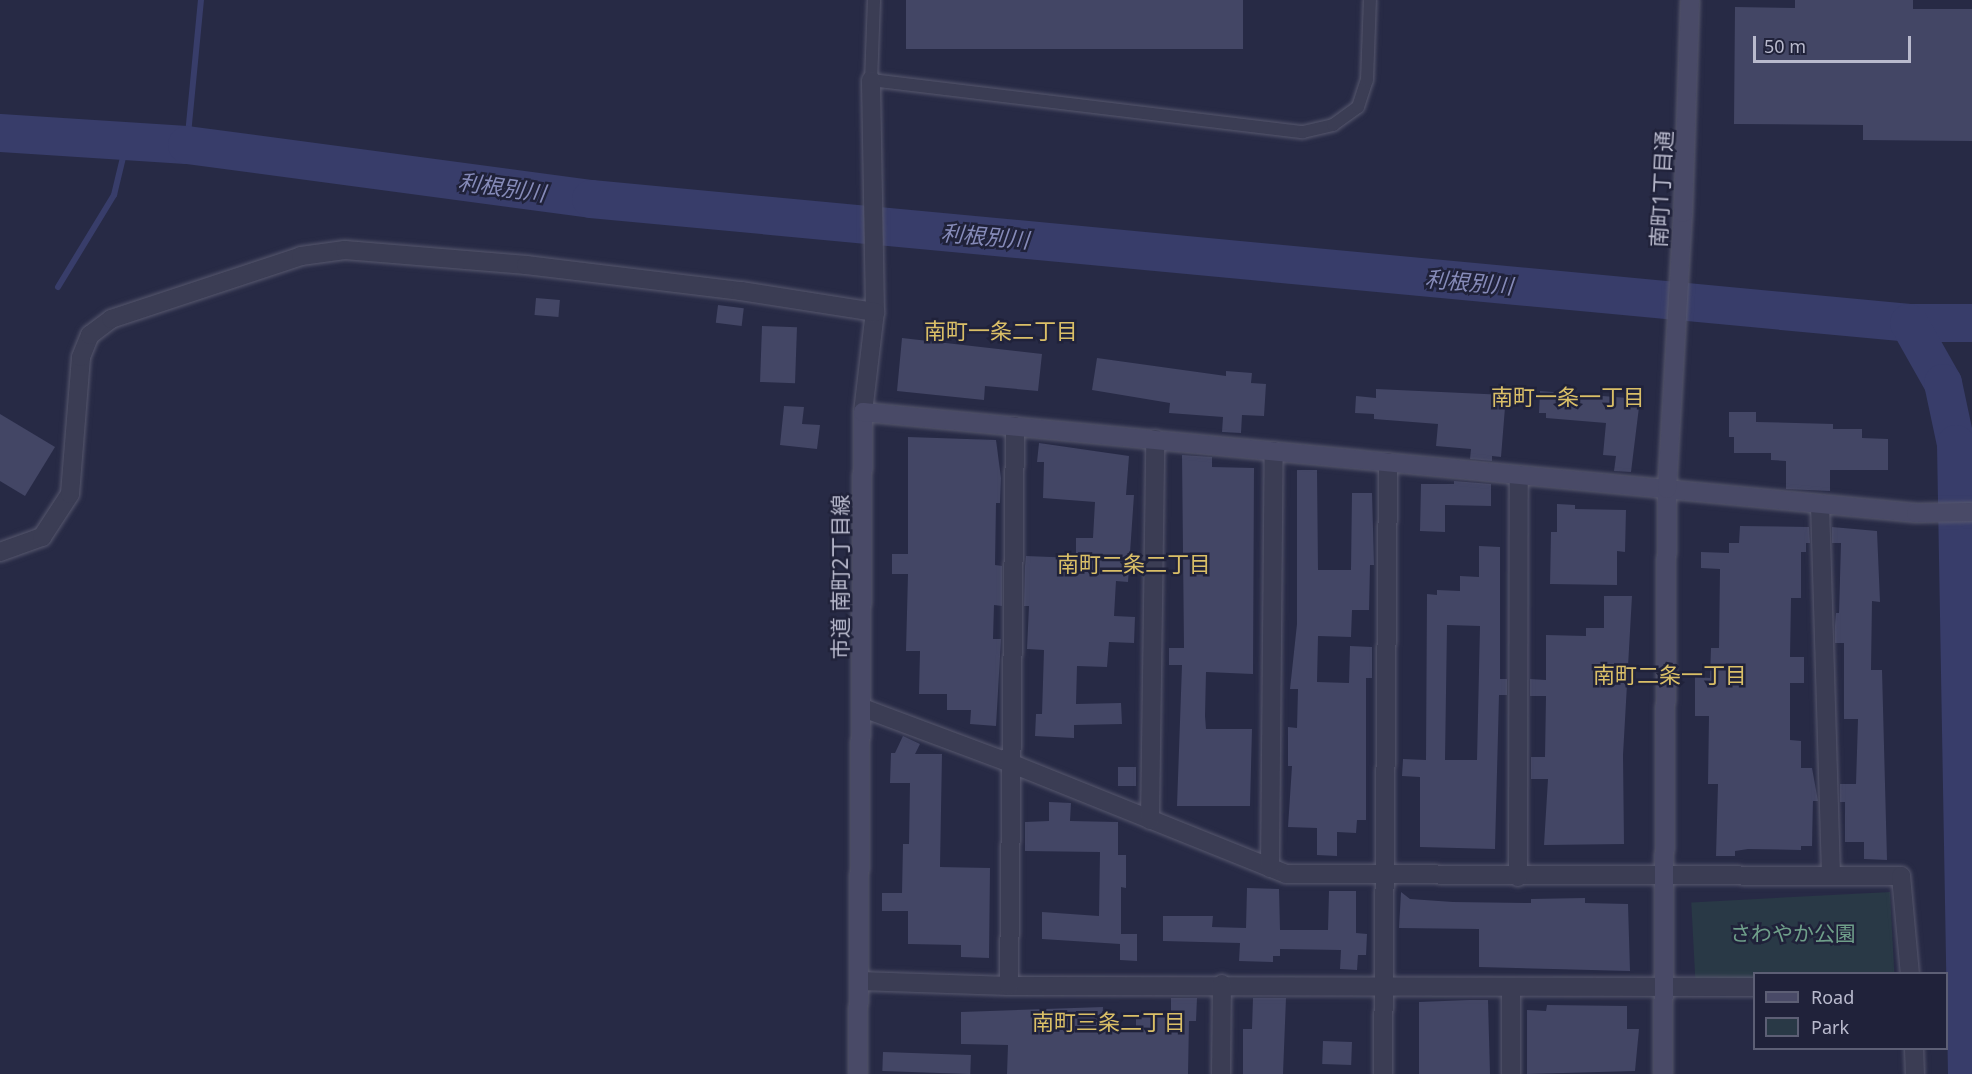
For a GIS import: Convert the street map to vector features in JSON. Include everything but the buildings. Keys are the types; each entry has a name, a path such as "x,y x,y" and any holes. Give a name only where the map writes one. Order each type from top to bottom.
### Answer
{"street":[{"name":"南町1丁目通","path":"1663,1074 1666,489 1683,213 1690,0"},
{"name":"市道 南町2丁目線","path":"858,1074 863,412 875,305 871,80"},
{"path":"0,552 42,537 70,494 81,357 90,335 111,319 301,256 345,250 526,265 875,305"},
{"path":"863,412 1916,513 1972,513"},
{"path":"1010,986 1010,763 1015,426"},
{"path":"1150,820 1155,439"},
{"path":"1270,868 1274,451"},
{"path":"1383,1074 1388,462"},
{"path":"1518,877 1519,475"},
{"path":"1820,504 1831,874"},
{"path":"862,708 1010,763 1286,874 1384,877 1831,874 1901,876 1910,972"},
{"path":"859,981 1010,986 1222,984 1511,988 1753,987"},
{"path":"1221,1074 1222,984"},
{"path":"1511,988 1511,1074"},
{"path":"1914,1050 1915,1074"}],"lane":[{"path":"874,0 871,80 1303,132 1333,125 1358,107 1367,80 1370,0"}],"green space":[{"name":"さわやか公園","path":"1890,892 1894,972 1753,972 1753,980 1696,983 1691,902"}],"waterway":[{"path":"187,145 201,0"},
{"name":"利根別川","path":"0,133 187,145 591,199 1909,323 1972,323"},
{"path":"58,287 114,195 127,141"},
{"path":"1909,323 1943,383 1956,444 1967,1074"}],"district":[{"name":"南町一条二丁目","path":"1001,331"},
{"name":"南町一条一丁目","path":"1568,397"},
{"name":"南町二条二丁目","path":"1134,564"},
{"name":"南町二条一丁目","path":"1670,675"},
{"name":"南町三条二丁目","path":"1109,1022"}]}
